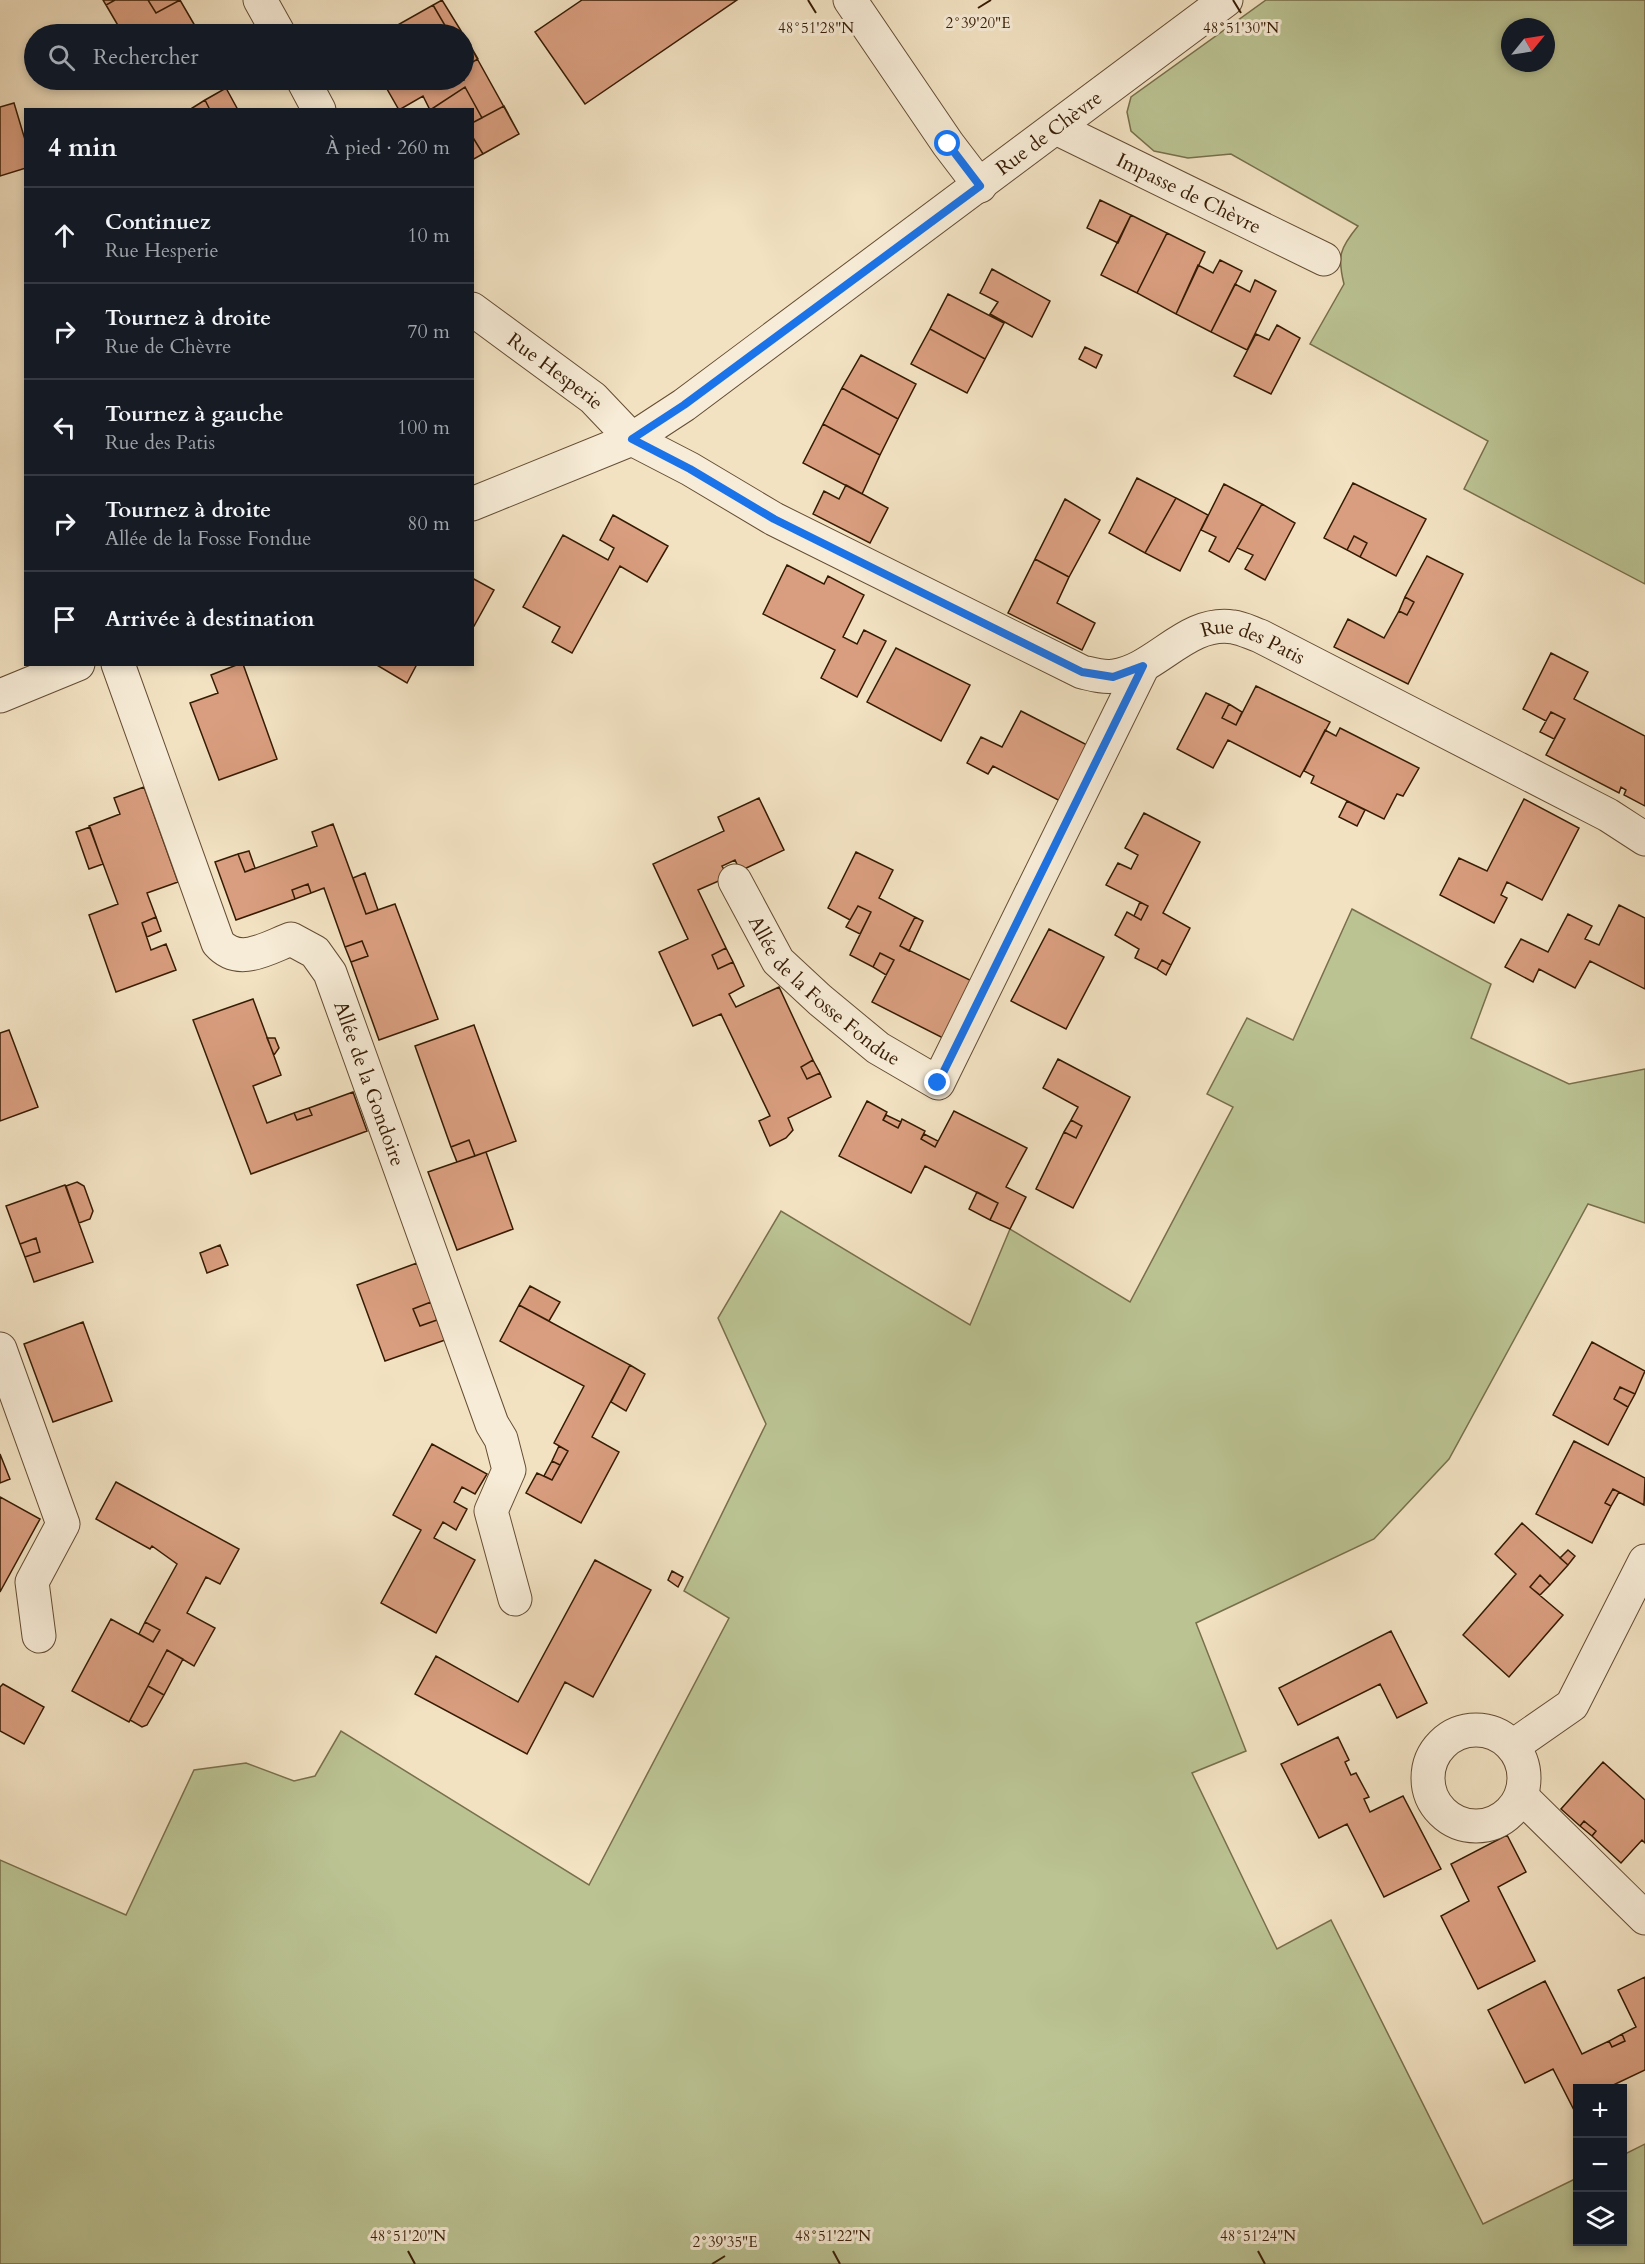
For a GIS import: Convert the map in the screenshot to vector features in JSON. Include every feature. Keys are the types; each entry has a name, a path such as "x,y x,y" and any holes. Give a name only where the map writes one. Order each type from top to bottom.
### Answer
{"street":[{"path":"260,0 273,24"},
{"path":"850,0 948,144 980,186"},
{"name":"Rue de Chèvre","path":"474,503 632,439 684,405 1226,0"},
{"path":"308,90 318,108"},
{"name":"Impasse de Chèvre","path":"1056,128 1324,259"},
{"name":"Rue Hesperie","path":"474,310 593,399 632,439"},
{"name":"Rue des Patis","path":"632,439 690,469 774,519 1082,672 1113,677 1143,666 1191,635 1215,627 1233,627 1260,636 1608,815 1645,839"},
{"path":"0,696 73,666"},
{"name":"Allée de la Gondoire","path":"119,666 218,943 230,953 243,957 291,939 315,952 330,973 492,1424 507,1456 509,1470 491,1511 515,1599"},
{"name":"Allée de la Fosse Fondue","path":"735,881 778,961 820,1000 878,1048 938,1083 1143,666"},
{"path":"0,1349 63,1524 32,1582 39,1636"},
{"path":"1513,1746 1572,1705 1645,1561"},
{"path":"1471,1730 1486,1731 1500,1737 1513,1746 1524,1770 1521,1796 1502,1820 1472,1827 1456,1823 1443,1814 1428,1787 1428,1771 1433,1756 1442,1743 1455,1735 1471,1730"},
{"path":"1521,1796 1645,1918"}],"green space":[{"path":"1266,0 1645,0 1645,584 1464,489 1488,441 1310,344 1344,284 1341,266 1342,253 1347,240 1358,226 1231,154 1188,158 1154,151 1131,131 1127,112 1131,97"},
{"path":"1352,909 1491,984 1471,1038 1569,1084 1645,1069 1645,1223 1588,1204 1449,1459 1374,1539 1196,1623 1246,1751 1192,1773 1277,1949 1331,1920 1483,2224 1573,2180 1573,2246 1627,2246 1627,2153 1645,2144 1645,2264 0,2264 0,1860 126,1915 194,1770 246,1763 294,1781 315,1776 341,1731 589,1885 729,1618 684,1591 766,1424 718,1318 781,1211 970,1325 1010,1229 1130,1302 1233,1107 1207,1094 1247,1018 1293,1040"}],"building":[{"path":"103,0 180,0 194,24 117,24"},
{"path":"115,0 148,0 156,13 180,0 194,24 117,24 106,5"},
{"path":"442,0 457,24 399,24"},
{"path":"582,0 737,0 585,104 535,32"},
{"path":"433,5 444,24 399,24"},
{"path":"474,53 519,134 474,159 474,108 429,108 423,96 402,108 398,108 388,90 474,90"},
{"path":"222,90 227,90 237,108 192,108"},
{"path":"460,90 467,90 482,118 474,122 474,108 433,108"},
{"path":"205,100 209,108 192,108"},
{"path":"14,103 24,136 24,169 0,176 0,107"},
{"path":"504,106 519,134 483,154 474,139 474,122"},
{"path":"1100,200 1131,215 1118,243 1087,228"},
{"path":"1131,215 1167,233 1137,293 1101,275"},
{"path":"1167,233 1205,252 1176,314 1137,293"},
{"path":"1220,260 1242,271 1211,332 1176,314 1198,265 1213,273"},
{"path":"992,269 1050,301 1032,337 990,314 998,302 980,293"},
{"path":"1255,280 1276,291 1247,350 1211,332 1235,284 1250,292"},
{"path":"948,294 1004,323 985,359 930,329"},
{"path":"1277,325 1300,338 1271,394 1234,376 1256,334 1269,340"},
{"path":"930,329 985,359 967,393 911,364"},
{"path":"1085,347 1102,355 1096,368 1079,359"},
{"path":"861,355 916,384 898,419 842,388"},
{"path":"842,388 898,419 880,455 823,424"},
{"path":"823,424 880,455 862,494 803,463"},
{"path":"1137,478 1176,498 1145,553 1109,533"},
{"path":"1353,483 1426,519 1396,576 1360,557 1367,543 1354,536 1347,550 1324,538"},
{"path":"1224,484 1262,504 1229,562 1209,551 1216,537 1201,530"},
{"path":"846,485 888,508 870,543 813,514 824,491 839,499"},
{"path":"1176,498 1208,515 1180,571 1145,553"},
{"path":"1065,499 1100,520 1069,577 1035,559"},
{"path":"1262,504 1295,523 1265,580 1245,569 1253,555 1237,548"},
{"path":"613,515 668,546 647,582 620,566 572,653 552,642 560,627 523,607 563,535 608,560 614,548 600,540"},
{"path":"1354,536 1367,543 1360,557 1347,550"},
{"path":"1427,556 1463,574 1408,684 1334,647 1348,619 1384,638 1399,611 1407,615 1414,602 1405,597"},
{"path":"1035,559 1069,577 1057,603 1095,623 1082,650 1008,613"},
{"path":"787,565 824,584 828,576 864,595 843,637 857,644 864,630 886,641 857,697 821,678 835,650 763,614"},
{"path":"474,579 494,590 474,626"},
{"path":"1405,597 1414,602 1407,615 1399,611"},
{"path":"896,648 970,685 941,741 867,702"},
{"path":"1551,653 1588,672 1574,699 1645,736 1645,806 1624,795 1626,790 1621,787 1619,793 1546,755 1565,719 1551,712 1546,721 1523,709"},
{"path":"234,666 244,666 277,759 219,780 190,703 218,693 211,675"},
{"path":"378,666 416,666 407,683"},
{"path":"1256,686 1330,722 1300,777 1228,740 1213,768 1177,749 1206,693 1229,704 1222,718 1236,725"},
{"path":"1229,704 1242,712 1236,725 1222,718"},
{"path":"1021,711 1093,748 1064,803 993,766 988,774 967,763 981,737 1002,747"},
{"path":"1551,712 1565,719 1554,739 1540,732"},
{"path":"1340,728 1419,768 1403,796 1397,794 1384,819 1311,783 1314,776 1304,771 1325,730 1336,736"},
{"path":"144,787 178,882 147,893 156,917 142,923 151,950 166,944 176,970 116,992 89,915 118,904 89,826 120,814 114,798"},
{"path":"759,798 784,850 740,871 735,860 722,866 728,877 698,890 726,948 712,955 718,969 733,962 744,986 729,994 736,1007 779,987 813,1060 801,1067 807,1079 820,1073 831,1097 788,1118 793,1130 786,1138 770,1146 759,1121 770,1116 721,1014 693,1026 659,952 688,939 653,864 724,831 718,817"},
{"path":"1524,799 1579,828 1542,900 1507,882 1501,895 1507,898 1494,923 1440,895 1459,858 1487,871"},
{"path":"1347,801 1365,810 1357,826 1339,817"},
{"path":"1144,813 1200,842 1163,913 1190,928 1171,965 1162,960 1157,969 1135,958 1139,949 1115,935 1127,912 1141,920 1148,906 1106,885 1118,863 1131,869 1138,855 1125,848"},
{"path":"333,824 366,914 395,904 438,1019 379,1040 351,962 368,956 362,941 345,947 324,888 311,893 308,884 292,890 295,899 236,920 215,862 238,854 245,872 317,846 312,832"},
{"path":"90,827 103,864 89,869 76,832"},
{"path":"249,851 255,868 245,872 238,854"},
{"path":"856,852 893,870 879,898 915,917 900,946 974,982 945,1039 872,1002 894,960 880,953 873,967 850,955 871,912 858,906 850,920 828,908"},
{"path":"365,873 378,910 366,914 353,878"},
{"path":"308,884 311,893 295,899 292,890"},
{"path":"1140,902 1148,906 1141,920 1134,916"},
{"path":"1619,905 1645,918 1645,989 1590,961 1575,988 1539,969 1533,982 1505,967 1521,939 1548,952 1568,914 1592,926 1585,939 1599,945"},
{"path":"858,906 871,912 860,934 846,927"},
{"path":"156,917 161,931 147,937 142,923"},
{"path":"915,917 923,921 909,951 900,946"},
{"path":"1049,929 1104,957 1066,1029 1011,1001"},
{"path":"362,941 368,956 351,962 345,947"},
{"path":"726,948 733,962 718,969 712,955"},
{"path":"880,953 894,960 886,975 873,967"},
{"path":"1162,960 1171,965 1166,975 1157,969"},
{"path":"253,999 281,1075 253,1086 267,1123 294,1113 297,1120 312,1115 309,1108 353,1092 367,1131 251,1174 193,1020"},
{"path":"474,1025 516,1141 475,1156 469,1140 451,1147 415,1046"},
{"path":"9,1030 38,1107 0,1121 0,1033"},
{"path":"267,1038 275,1038 279,1048 274,1055"},
{"path":"1058,1059 1130,1097 1073,1208 1036,1189 1064,1132 1076,1138 1082,1126 1071,1120 1078,1107 1043,1088"},
{"path":"813,1060 820,1073 807,1079 801,1067"},
{"path":"867,1101 887,1112 883,1120 898,1128 902,1119 925,1131 921,1139 935,1147 954,1111 1027,1148 1006,1187 1026,1197 1010,1229 990,1220 998,1203 925,1166 911,1193 839,1156"},
{"path":"309,1108 312,1115 297,1120 294,1113"},
{"path":"886,1115 901,1122 898,1128 883,1120"},
{"path":"1071,1120 1082,1126 1076,1138 1064,1132"},
{"path":"924,1134 938,1141 935,1147 921,1139"},
{"path":"469,1140 475,1156 457,1162 451,1147"},
{"path":"486,1152 513,1229 457,1250 428,1172"},
{"path":"77,1182 84,1186 93,1211 90,1219 79,1223 66,1186"},
{"path":"65,1185 93,1262 34,1282 25,1257 40,1252 36,1238 20,1244 6,1206"},
{"path":"977,1192 998,1203 990,1220 969,1209"},
{"path":"36,1238 40,1252 25,1257 20,1244"},
{"path":"220,1245 228,1265 207,1273 200,1253"},
{"path":"417,1263 431,1302 413,1309 420,1326 437,1320 445,1340 385,1361 357,1285"},
{"path":"530,1286 560,1302 549,1321 519,1305"},
{"path":"431,1302 437,1320 420,1326 413,1309"},
{"path":"519,1305 630,1365 592,1437 619,1452 581,1523 526,1493 537,1473 552,1480 568,1451 554,1443 584,1386 500,1341"},
{"path":"83,1322 112,1401 53,1422 24,1344"},
{"path":"1592,1342 1645,1371 1635,1394 1620,1387 1614,1399 1628,1407 1608,1445 1553,1415"},
{"path":"630,1365 645,1374 626,1411 611,1402"},
{"path":"1620,1387 1635,1394 1628,1407 1614,1399"},
{"path":"1574,1441 1645,1478 1644,1505 1613,1489 1605,1503 1611,1506 1592,1543 1536,1514"},
{"path":"432,1444 487,1474 475,1494 462,1487 454,1502 467,1509 456,1530 443,1522 434,1538 475,1560 436,1633 381,1603 421,1530 393,1515"},
{"path":"559,1446 568,1451 560,1465 552,1461"},
{"path":"0,1454 10,1479 0,1483"},
{"path":"552,1461 560,1465 552,1480 544,1476"},
{"path":"116,1482 239,1549 220,1584 206,1577 187,1613 215,1628 194,1666 167,1650 129,1722 72,1691 111,1619 153,1642 160,1630 145,1622 177,1564 152,1546 150,1549 96,1519"},
{"path":"1613,1489 1619,1492 1611,1506 1605,1503"},
{"path":"0,1497 40,1519 0,1592"},
{"path":"1522,1523 1568,1565 1550,1585 1540,1575 1530,1587 1563,1615 1509,1677 1463,1635 1516,1574 1495,1554"},
{"path":"1568,1550 1575,1556 1568,1565 1560,1558"},
{"path":"595,1560 651,1590 593,1697 565,1682 527,1754 415,1694 436,1656 518,1702"},
{"path":"672,1571 683,1577 678,1587 668,1580"},
{"path":"1540,1575 1550,1585 1540,1595 1530,1587"},
{"path":"145,1622 160,1630 153,1642 139,1634"},
{"path":"1391,1631 1427,1703 1397,1718 1380,1684 1298,1725 1279,1688"},
{"path":"167,1650 183,1659 164,1695 148,1686"},
{"path":"3,1684 44,1707 24,1744 0,1731 0,1687"},
{"path":"148,1686 164,1695 147,1725 142,1727 130,1720"},
{"path":"1338,1737 1349,1760 1345,1762 1351,1775 1356,1773 1369,1797 1364,1799 1370,1812 1403,1796 1441,1869 1384,1897 1347,1824 1319,1838 1281,1764"},
{"path":"1603,1762 1645,1800 1645,1843 1642,1840 1621,1863 1592,1836 1596,1831 1584,1821 1580,1826 1561,1809"},
{"path":"1584,1821 1596,1831 1592,1836 1580,1826"},
{"path":"1507,1835 1526,1872 1498,1887 1535,1961 1478,1989 1441,1916 1469,1901 1451,1864"},
{"path":"1645,1977 1645,2070 1615,2084 1573,2084 1573,2108 1553,2069 1525,2083 1488,2010 1545,1981 1582,2054 1609,2041 1612,2047 1625,2041 1622,2034 1636,2027 1618,1990"},
{"path":"1622,2034 1625,2041 1612,2047 1609,2041"}],"route":[{"path":"938,1083 1143,666 1113,677 1082,672 774,519 690,469 632,439 684,405 980,186 948,144"}]}
